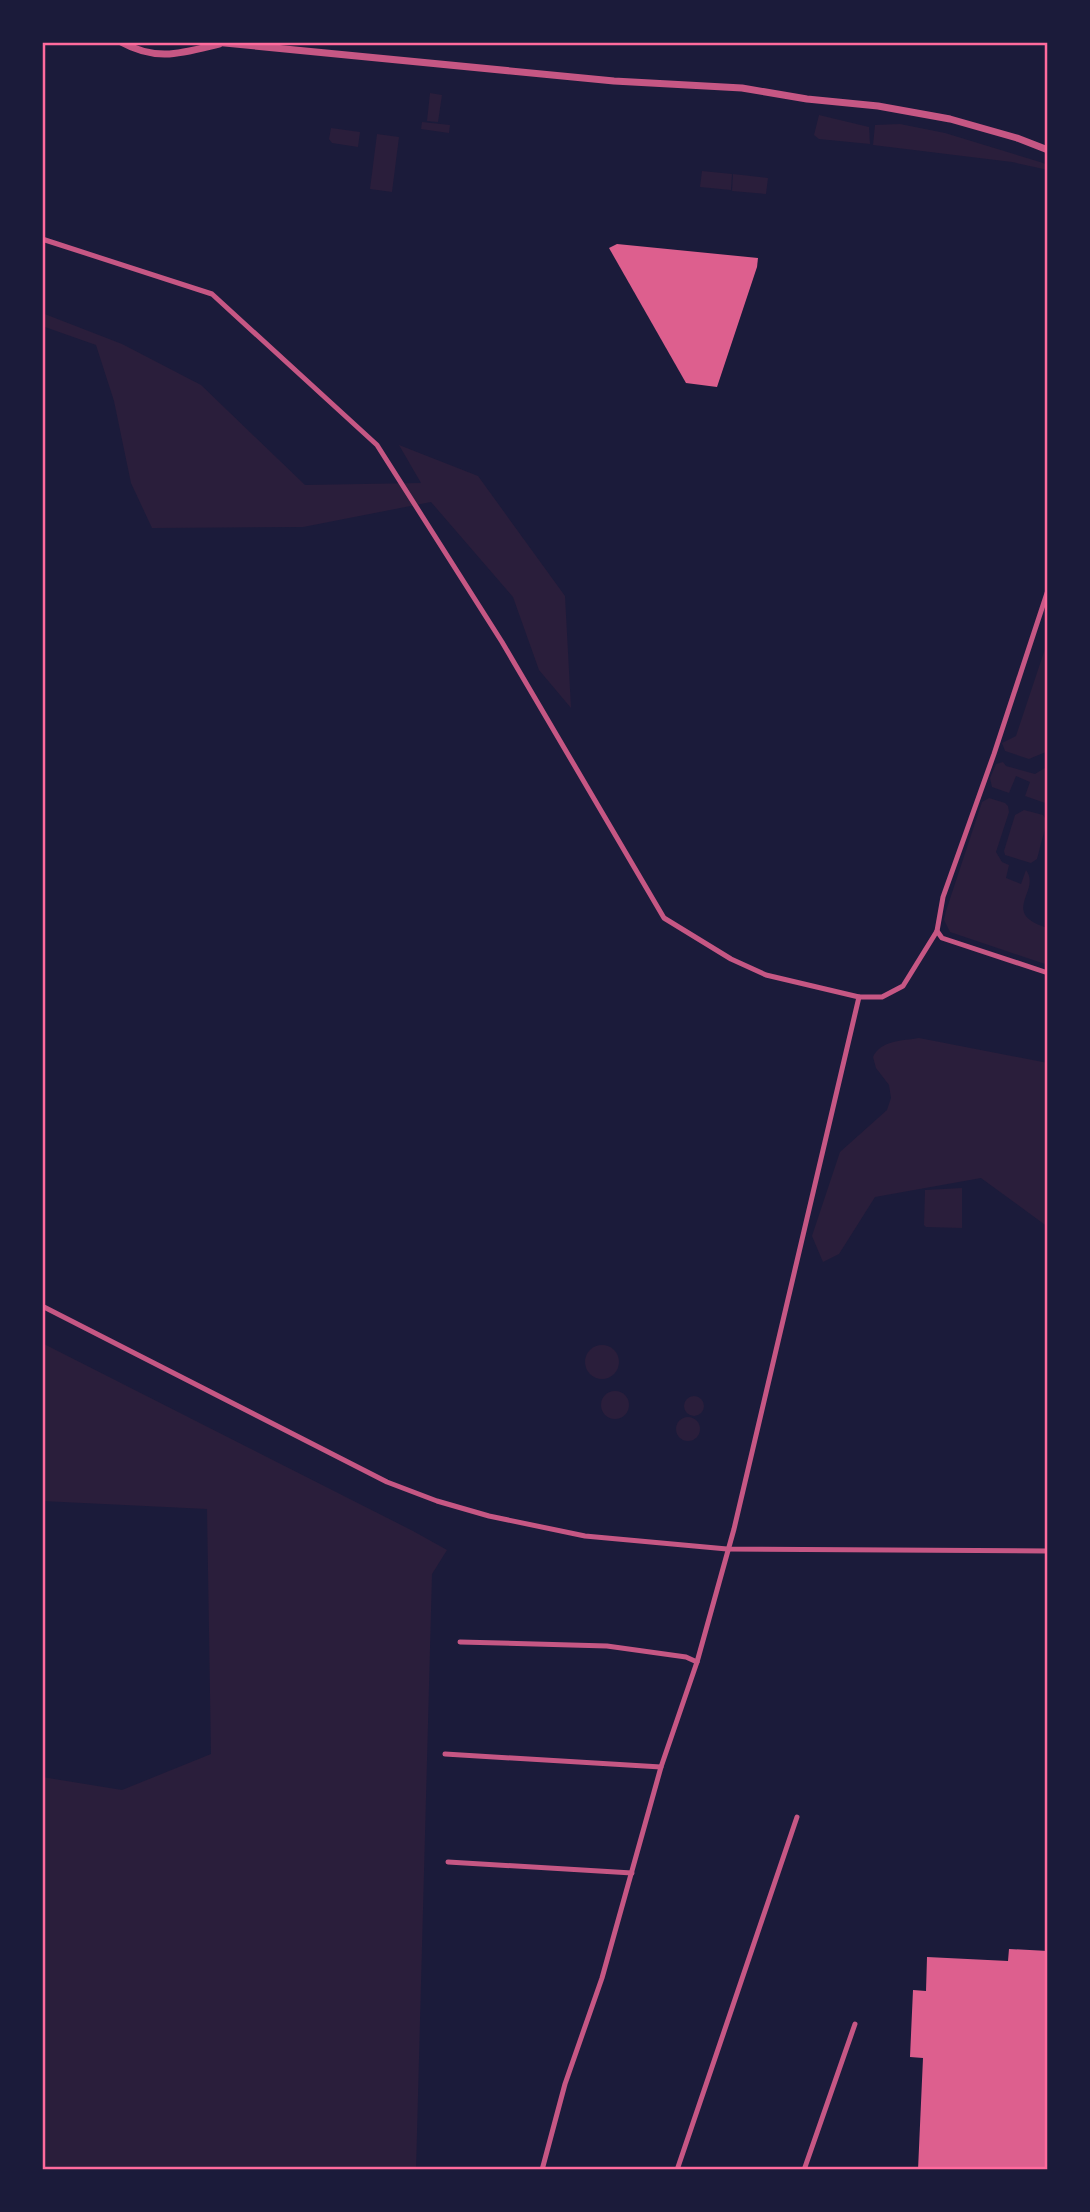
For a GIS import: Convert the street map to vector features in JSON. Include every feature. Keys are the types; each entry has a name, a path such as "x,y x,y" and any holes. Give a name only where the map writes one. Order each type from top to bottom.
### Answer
{"street":[{"path":"121,42 158,55 177,54 217,43 614,81 742,88 950,118 1048,150"},
{"path":"42,239 212,294 377,445 502,642 664,919 731,959 766,975 859,997 883,998 904,986 937,931 943,897 1048,590"},
{"path":"937,931 942,938 1048,973"},
{"path":"542,2170 565,2084 602,1978 661,1767 697,1662 727,1549 859,997"},
{"path":"42,1306 387,1482 437,1501 489,1516 585,1536 727,1549 1048,1552"},
{"path":"460,1642 607,1646 686,1657 697,1662"},
{"path":"445,1754 661,1767"},
{"path":"677,2170 797,1817"},
{"path":"448,1862 632,1873"},
{"path":"804,2170 855,2024"}],"shaded area":[{"path":"430,93 442,95 438,122 427,121"},
{"path":"819,115 869,127 870,144 819,139 814,135"},
{"path":"422,122 450,125 449,133 421,129"},
{"path":"900,124 945,133 1040,162 1048,165 1048,170 1012,162 873,145 875,125"},
{"path":"331,128 360,132 358,147 332,143 329,139"},
{"path":"377,134 399,137 392,192 370,189"},
{"path":"702,171 732,174 731,190 700,187"},
{"path":"733,174 768,178 766,194 732,191"},
{"path":"42,313 122,344 201,385 305,485 421,483 399,445 478,476 565,596 571,708 539,670 513,597 431,502 303,527 152,528 131,483 114,401 96,345 42,326"},
{"path":"1048,640 1048,751 1029,759 1005,751 1002,743 1016,736"},
{"path":"1003,762 1006,766 1035,774 1048,766 1048,804 1025,796 1030,782 1016,776 1009,793 992,787 990,778 996,764"},
{"path":"989,798 1008,806 1009,812 996,852 1002,862 1009,865 1006,878 1021,884 1026,870 1029,886 1023,909 1033,922 1048,928 1048,965 950,932 944,920 982,802"},
{"path":"1024,810 1043,815 1047,821 1037,859 1031,863 1005,855 1004,851 1015,815"},
{"path":"919,1038 1048,1063 1048,1227 981,1178 875,1197 839,1254 823,1262 812,1236 840,1152 887,1110 891,1098 889,1085 876,1068 873,1057 887,1044"},
{"path":"962,1188 962,1228 926,1227 925,1190"},
{"path":"42,1343 447,1550 432,1574 416,2170 42,2170 42,1777 122,1790 211,1754 207,1509 42,1501"},
{"path":"602,1345 614,1350 619,1362 614,1374 602,1379 590,1374 585,1362 590,1350"},
{"path":"615,1391 625,1395 629,1405 625,1415 615,1419 605,1415 601,1405 605,1395"},
{"path":"694,1396 701,1399 704,1406 701,1413 694,1416 687,1413 684,1406 687,1399"},
{"path":"688,1417 696,1421 700,1429 696,1437 688,1441 680,1437 676,1429 680,1421"}],"building":[{"path":"617,244 758,258 717,387 686,383 609,248"},
{"path":"1009,1949 1048,1951 1048,2170 918,2170 923,2058 910,2057 913,1990 926,1991 927,1957 1008,1961"}]}
